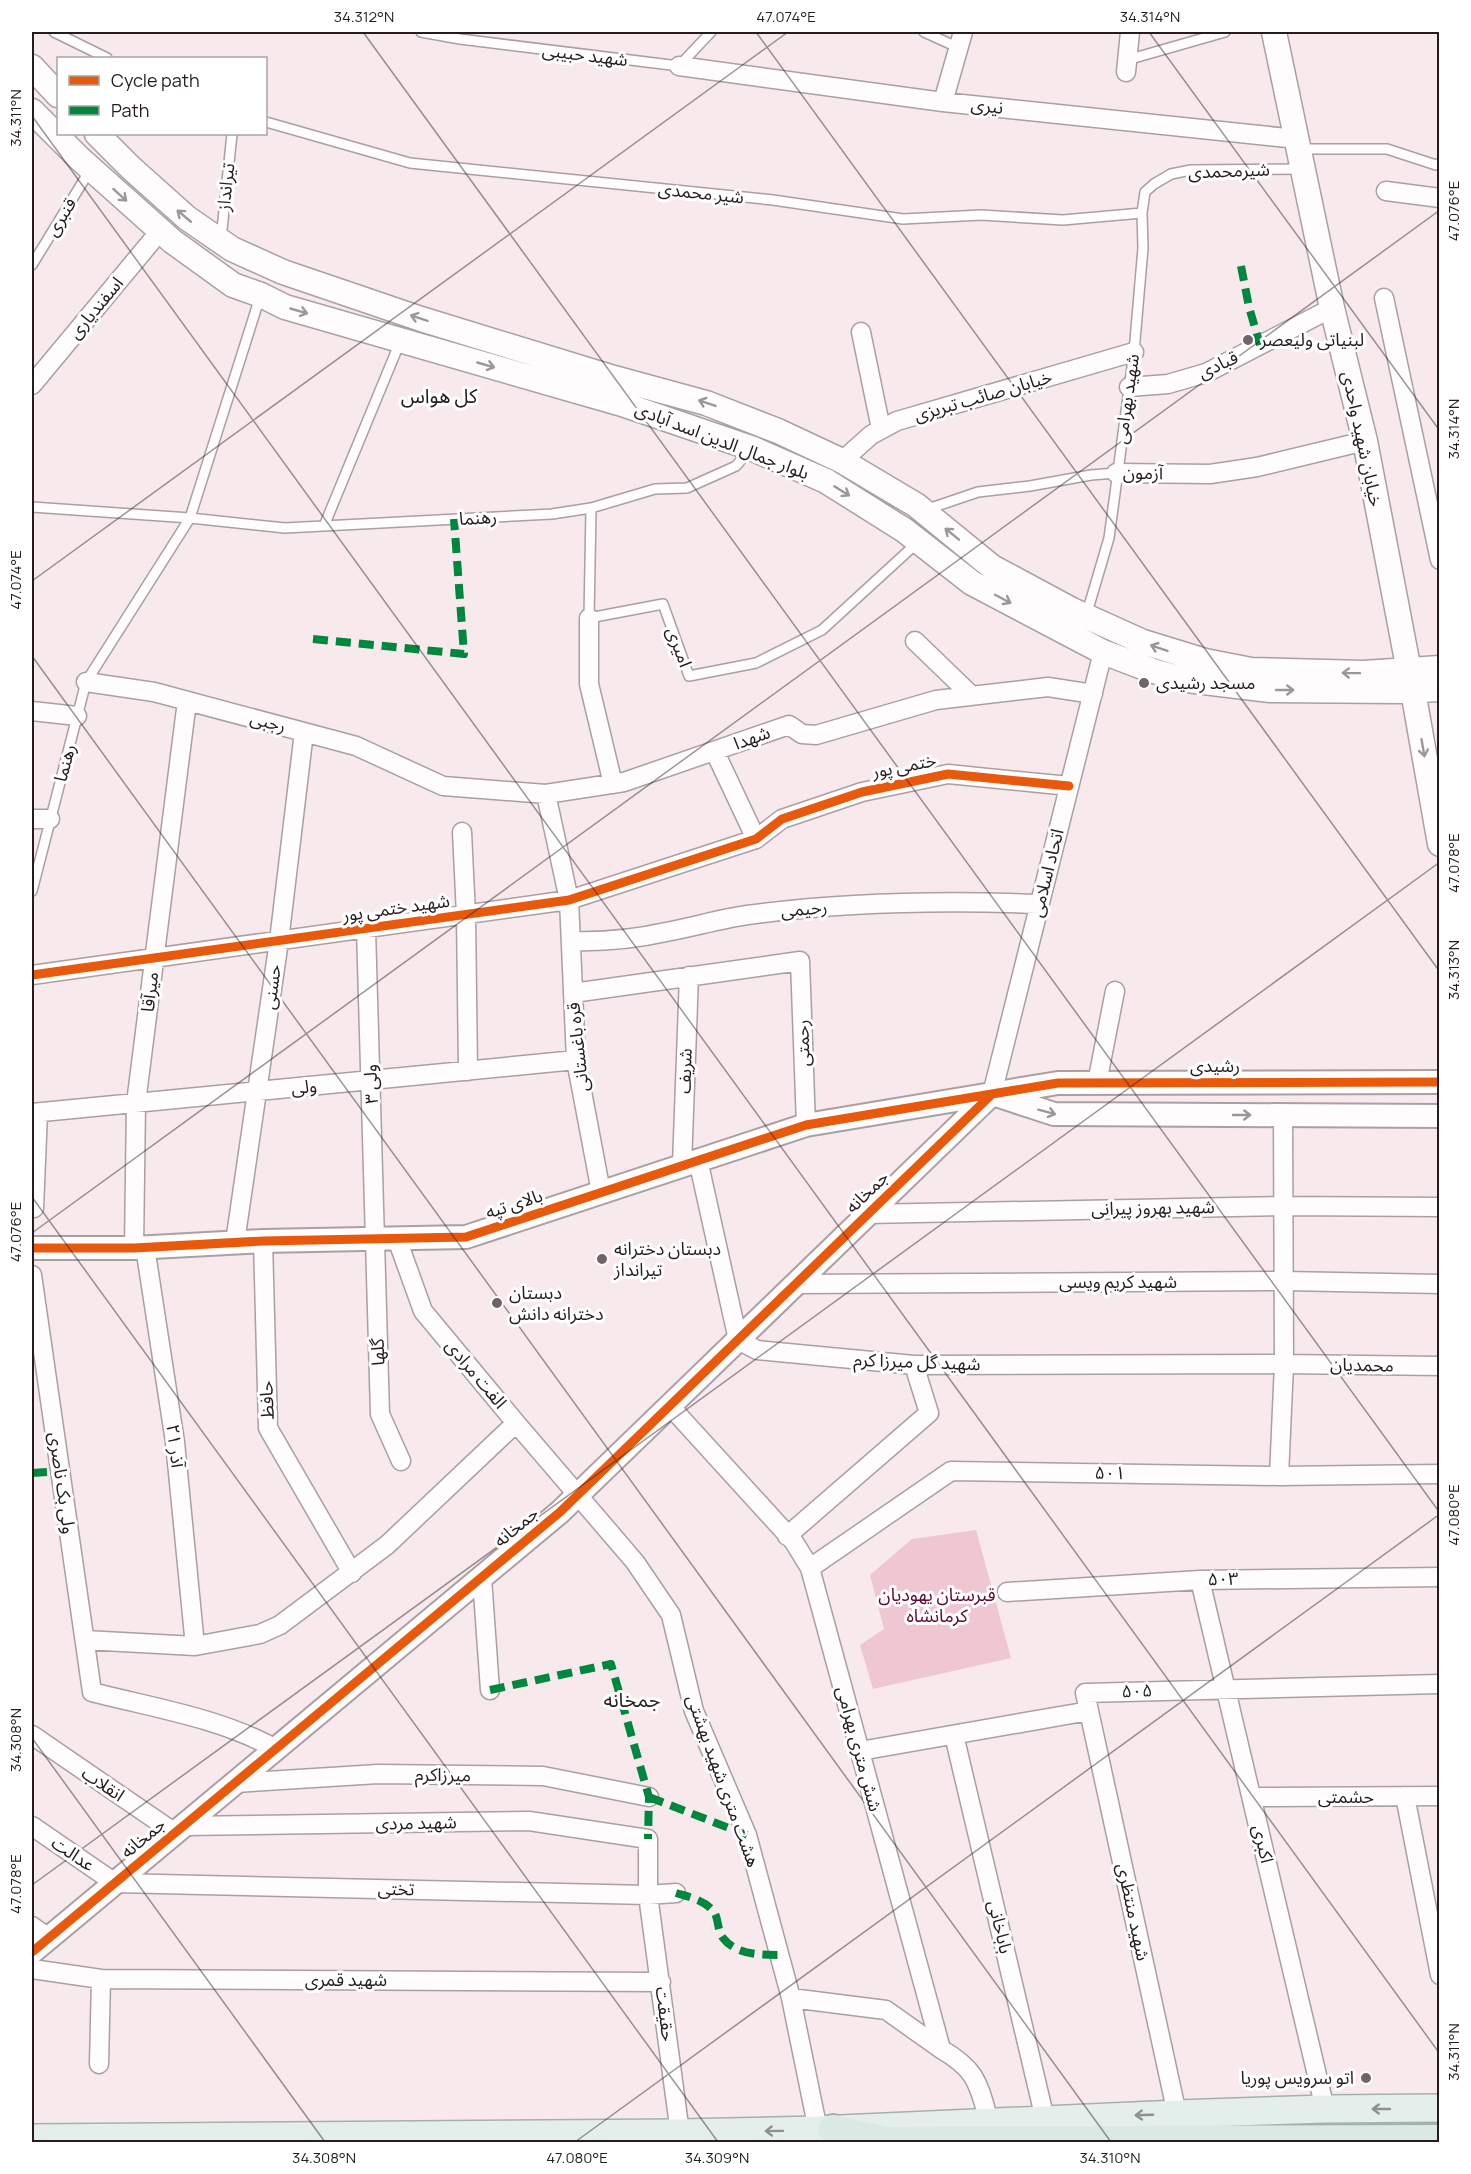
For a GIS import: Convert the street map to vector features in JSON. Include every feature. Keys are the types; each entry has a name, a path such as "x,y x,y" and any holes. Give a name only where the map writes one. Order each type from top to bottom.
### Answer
{"highway":[{"path":"825,2129 886,2141 1440,2139"}],"main road":[{"name":"خیابان شهید واحدی","path":"1274,32 1332,308 1365,441 1440,844"},
{"path":"32,68 57,94"},
{"name":"بلوار جمال الدین اسد آبادی","path":"32,111 91,169 160,231 233,285 285,307 622,404 751,448 826,481 918,542 972,583 1103,652 1153,671 1187,680 1270,690 1411,681 1440,668"},
{"name":"بلوار جمال الدین اسد آبادی","path":"98,135 187,218 232,249 294,276 607,376 706,403 761,425 842,460 922,510 992,567 1086,617 1143,642 1174,653 1251,670 1363,673 1411,681 1439,690"},
{"path":"207,266 221,241"},
{"path":"751,448 761,425"},
{"path":"32,2138 680,2133 1325,2109 1440,2109"}],"street":[{"path":"1127,66 1130,32"},
{"path":"943,102 960,39"},
{"name":"نیری","path":"679,66 1300,152"},
{"path":"1386,191 1440,198"},
{"name":"اسفندیاری","path":"32,385 160,231"},
{"path":"1384,298 1440,560"},
{"name":"قبادی","path":"1129,387 1168,384 1206,373 1332,308"},
{"path":"861,332 881,429"},
{"name":"خیابان صائب تبریزی","path":"842,460 881,429 897,421 1134,352"},
{"name":"آزمون","path":"1116,473 1210,474 1257,466 1365,441"},
{"path":"589,618 589,684 613,784"},
{"path":"915,641 972,696"},
{"name":"اتحاد اسلامی","path":"992,1094 1103,652"},
{"name":"رجبی","path":"86,682 154,692 356,746 443,786"},
{"name":"شهدا","path":"443,786 546,794 613,784 715,752 789,725 802,734 816,735 936,700 1048,687 1093,694"},
{"name":"میرآقا","path":"139,1248 136,1103 187,701"},
{"path":"32,711 77,716"},
{"name":"حسنی","path":"234,1242 279,941 304,732"},
{"path":"715,752 756,839"},
{"name":"ختمی پور","path":"756,839 782,819 862,792 948,774 1069,786"},
{"name":"قره باغستانی","path":"546,794 569,900 576,1060 602,1192"},
{"path":"32,819 50,819"},
{"path":"462,832 466,915 468,1071"},
{"name":"شهید ختمی پور","path":"32,975 569,900 756,839"},
{"name":"رحیمی","path":"571,941 597,942 663,933 745,915 860,904 976,902 1039,904"},
{"name":"ولی ۳","path":"366,929 370,1080 386,1239"},
{"name":"رحمتی","path":"689,976 800,961 806,1125"},
{"path":"573,993 689,976"},
{"name":"شریف","path":"689,976 690,1163"},
{"path":"1097,1083 1115,991"},
{"name":"ولی","path":"35,1113 576,1060"},
{"name":"رشیدی","path":"992,1094 1058,1083 1440,1082"},
{"path":"992,1094 1054,1114 1440,1116"},
{"name":"بالای تپه","path":"32,1248 139,1248 263,1240 466,1237 806,1125 992,1094"},
{"name":"جمخانه","path":"37,1939 115,1883 482,1578 579,1494 992,1094"},
{"path":"34,1208 35,1113"},
{"path":"1279,1476 1284,1364 1283,1115"},
{"path":"690,1163 738,1340"},
{"name":"شهید بهروز پیرانی","path":"867,1214 1284,1206 1440,1207"},
{"name":"الفت مرادی","path":"386,1239 423,1311 516,1423 579,1494"},
{"name":"گلها","path":"386,1239 380,1414 401,1461"},
{"name":"حافظ","path":"263,1240 268,1428 352,1573"},
{"name":"۲۱ آذر","path":"139,1248 175,1442 195,1646"},
{"name":"ولی بک ناصری","path":"32,1275 92,1692 210,1722 254,1737 276,1749"},
{"name":"شهید کریم ویسی","path":"796,1284 1284,1281 1440,1284"},
{"name":"شهید گل میرزا کرم","path":"738,1340 757,1350 914,1365 1284,1364"},
{"name":"محمدیان","path":"1284,1364 1440,1366"},
{"path":"787,1536 929,1413 914,1365"},
{"name":"شش متری بهرامی","path":"669,1406 787,1536 810,1568 941,2049"},
{"path":"85,1640 195,1646 261,1634 280,1625 387,1545 516,1423"},
{"name":"۵۰۱","path":"810,1568 951,1471 1279,1476 1440,1474"},
{"name":"هشت متری شهید بهشتی","path":"579,1494 635,1562 671,1615 694,1711 747,1835 825,2129"},
{"name":"۵۰۳","path":"1007,1592 1200,1580 1440,1577"},
{"path":"482,1578 490,1690"},
{"name":"اکبری","path":"1200,1580 1325,2109"},
{"name":"۵۰۵","path":"1089,1711 1085,1693 1440,1684"},
{"path":"860,1751 1089,1711"},
{"name":"شهید منتظری","path":"1089,1711 1177,2114"},
{"name":"انقلاب","path":"32,1735 179,1829"},
{"name":"باباخانی","path":"954,1735 1045,2119"},
{"name":"میرزاکرم","path":"235,1783 378,1774 543,1776 648,1797"},
{"path":"1405,1796 1440,1975"},
{"name":"حشمتی","path":"1252,1797 1440,1796"},
{"name":"شهید مردی","path":"179,1829 529,1821 648,1839"},
{"name":"عدالت","path":"32,1826 115,1883"},
{"name":"حقیقت","path":"648,1839 648,1895 680,2133"},
{"name":"تختی","path":"115,1883 648,1895 676,1893"},
{"name":"شهید قمری","path":"32,1969 101,1979 661,1982"},
{"path":"99,2064 101,1979"},
{"path":"791,1998 886,2010 958,2059 976,2079 989,2121"}],"lane":[{"path":"54,32 105,57"},
{"name":"شهید حبیبی","path":"420,32 679,66"},
{"path":"679,66 711,32"},
{"path":"924,32 960,39"},
{"path":"1127,66 1225,32"},
{"name":"شیر محمدی","path":"267,122 410,163 773,200 903,219 981,215 1063,220 1142,213"},
{"name":"تیرانداز","path":"221,241 232,135"},
{"name":"شیرمحمدی","path":"1142,213 1145,192 1154,183 1171,174 1191,170 1300,152 1387,149 1436,165 1440,162"},
{"name":"قنبری","path":"32,265 91,169"},
{"name":"شهید بهرامی","path":"1086,617 1109,538 1134,352 1143,248 1142,213"},
{"name":"رهنما","path":"32,891 86,682 190,518 261,295"},
{"path":"324,526 400,340"},
{"name":"رهنما","path":"190,518 285,528 552,514 591,508 656,489 687,488 736,466 751,448"},
{"name":"آزمون","path":"922,510 978,492 1116,473"},
{"path":"32,507 190,518"},
{"path":"589,618 591,508"},
{"name":"امیری","path":"589,618 663,604 689,676 756,663 822,630 918,542"}],"green space":[{"name":"قبرستان یهودیان کرمانشاه","path":"976,1530 1011,1658 873,1689 860,1645 884,1629 870,1575 912,1539"}],"marked path":[{"path":"1241,266 1249,307 1260,345"},
{"path":"313,639 464,654 454,519"},
{"path":"32,1473 60,1471"},
{"path":"490,1690 611,1664 649,1797 648,1839"},
{"path":"649,1797 747,1835"},
{"path":"676,1893 710,1908 716,1915 721,1935 728,1944 749,1953 780,1955"}],"cycle path":[{"path":"32,975 569,900 756,839 782,819 862,792 948,774 1069,786"},
{"path":"32,1248 134,1248 263,1241 466,1237 806,1125 1058,1083 1440,1082"},
{"path":"32,1952 560,1512 992,1094"}],"place":[{"name":"لبنیاتی ولیعصر","path":"1248,340"},
{"name":"مسجد رشیدی","path":"1144,683"},
{"name":"دبستان دخترانه تیرانداز","path":"602,1259"},
{"name":"دبستان دخترانه دانش","path":"497,1303"},
{"name":"اتو سرویس پوریا","path":"1366,2078"}],"district":[{"name":"کل هواس","path":"439,396"},
{"name":"جمخانه","path":"632,1700"}]}
